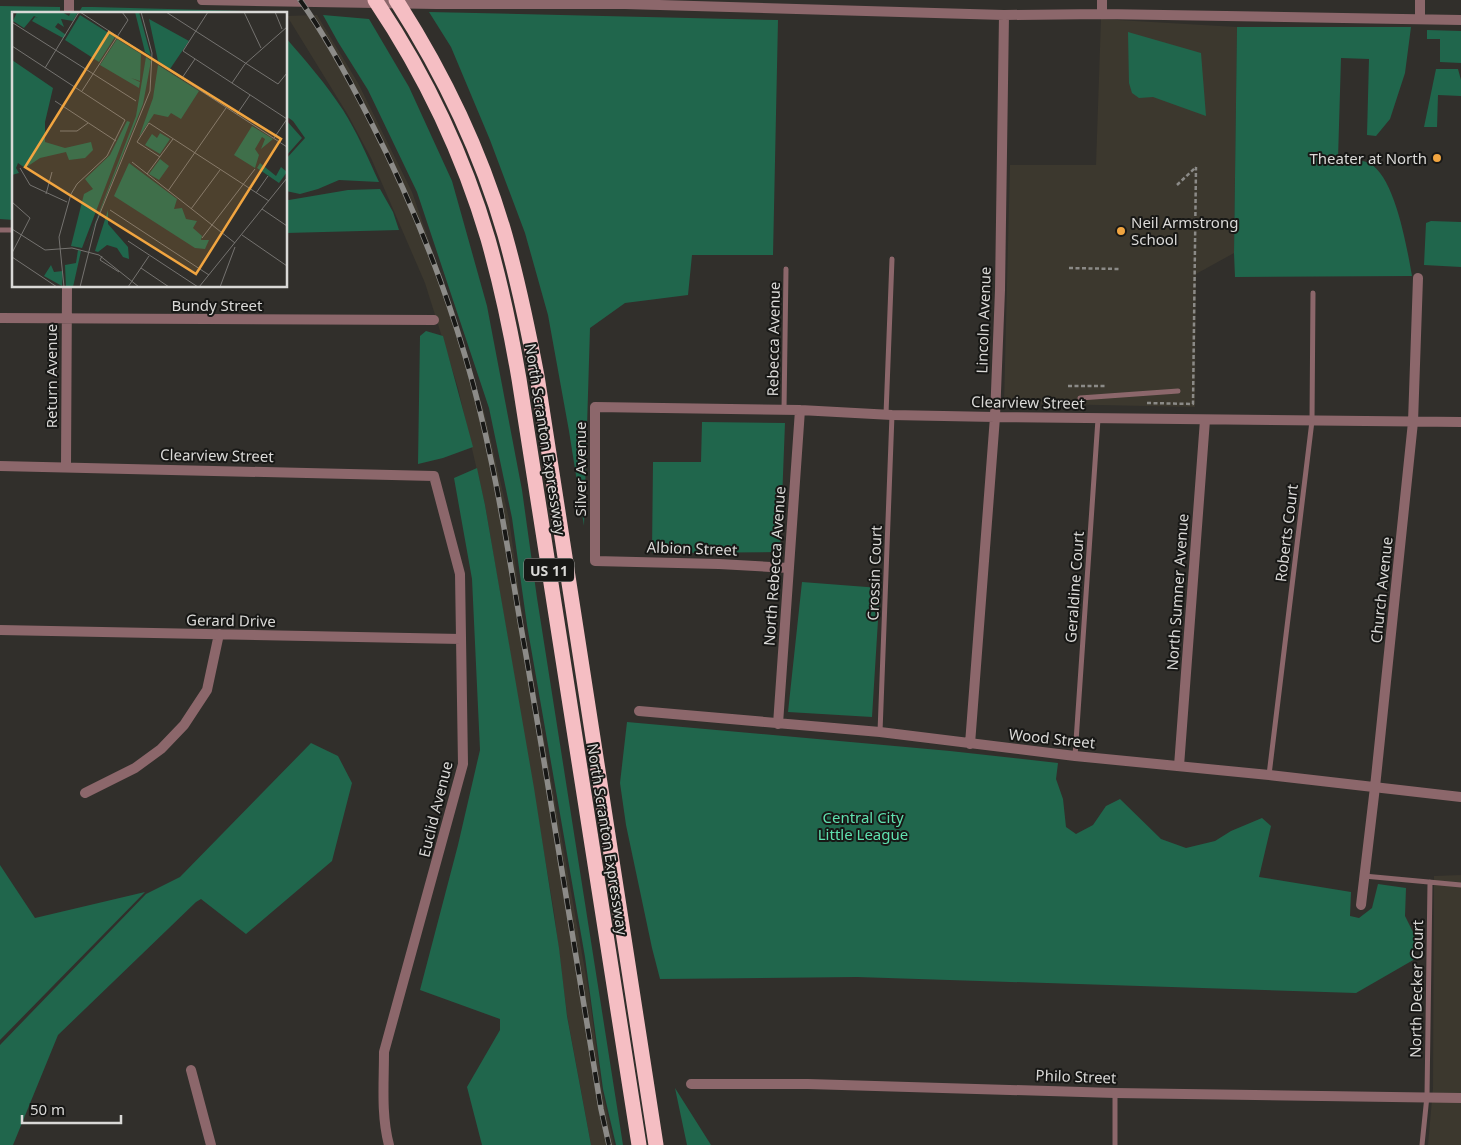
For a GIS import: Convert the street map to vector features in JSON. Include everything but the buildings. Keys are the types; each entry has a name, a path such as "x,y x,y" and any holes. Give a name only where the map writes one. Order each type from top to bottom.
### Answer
{"highway":[{"name":"North Scranton Expressway","path":"374,0 386,16 421,77 452,140 488,238 505,307 520,379 638,1145"},
{"name":"North Scranton Expressway","path":"396,0 437,68 478,157 505,233 522,303 537,376 656,1145"}],"street":[{"path":"202,0 436,4 625,2 1004,16 1102,14 1461,20"},
{"path":"1102,0 1102,14"},
{"path":"1420,0 1420,19"},
{"name":"Lincoln Avenue","path":"970,744 995,417 1000,281 1004,16"},
{"name":"Church Avenue","path":"1361,905 1413,422 1418,278"},
{"name":"Return Avenue","path":"66,466 67,288"},
{"name":"Bundy Street","path":"0,318 434,320"},
{"name":"Clearview Street","path":"595,407 800,410 889,415 1098,419 1461,422"},
{"name":"Silver Avenue","path":"595,407 595,561"},
{"name":"North Rebecca Avenue","path":"778,724 800,410"},
{"name":"North Sumner Avenue","path":"1179,766 1205,420"},
{"name":"Clearview Street","path":"0,466 66,466 434,476"},
{"name":"Euclid Avenue","path":"389,1145 386,1134 384,1101 384,1052 464,764 460,574 434,476"},
{"name":"Albion Street","path":"595,561 789,568"},
{"name":"Gerard Drive","path":"0,630 461,639"},
{"path":"85,793 135,768 162,749 184,725 207,690 219,634"},
{"name":"Wood Street","path":"639,711 880,732 1075,756 1461,796"},
{"path":"191,1070 211,1145"},
{"name":"Philo Street","path":"691,1084 808,1084 1115,1093 1427,1096 1461,1098"}],"lane":[{"name":"Crossin Court","path":"880,732 892,259"},
{"name":"Rebecca Avenue","path":"784,410 786,269"},
{"name":"Roberts Court","path":"1269,775 1312,422 1314,293"},
{"path":"1080,398 1178,391"},
{"name":"Geraldine Court","path":"1075,756 1098,419"},
{"path":"1364,876 1461,885"},
{"name":"North Decker Court","path":"1422,1145 1427,1096 1430,882"},
{"path":"1115,1093 1115,1145"}],"path":[{"path":"1146,404 1193,404 1196,166 1176,185"},
{"path":"1068,268 1120,269"}],"shaded area":[{"path":"317,15 358,83 412,192 451,304 485,415 509,519 524,626 589,993 602,1090 614,1145 591,1145 567,1015 554,912 485,505 458,388 425,283 371,158 348,115 288,16"},
{"name":"Neil Armstrong School","path":"1101,19 1237,27 1234,253 1196,274 1195,407 1004,403 1010,165 1096,165"},
{"path":"1461,875 1461,1145 1428,1145 1433,1088 1434,876"}],"green space":[{"path":"0,6 60,7 60,12 12,12 12,220 0,219"},
{"path":"82,7 244,11 244,12 79,12"},
{"path":"429,12 778,20 773,255 692,255 688,295 625,303 590,328 584,526 548,315 525,233 490,140 451,47"},
{"path":"323,15 369,19 409,87 452,181 487,306 522,490 537,598 623,1145 616,1145 603,1089 585,957 527,625 512,518 489,408 417,192 368,90"},
{"path":"1237,27 1411,27 1405,73 1390,119 1376,136 1367,135 1369,59 1341,58 1338,159 1358,160 1369,163 1378,170 1386,182 1393,197 1403,231 1412,276 1235,277"},
{"path":"1427,30 1461,31 1461,63 1440,62 1440,39 1427,39"},
{"path":"1128,32 1201,53 1206,116 1153,97 1139,98 1132,93 1129,83"},
{"path":"288,40 323,82 343,110 358,136 379,182 339,180 300,194 288,191 288,157 305,138 293,121 288,117"},
{"path":"1436,69 1458,69 1461,80 1461,96 1438,95 1437,127 1424,127"},
{"path":"288,122 302,138 288,154"},
{"path":"380,189 393,212 399,230 288,233 288,200 348,190"},
{"path":"1431,221 1461,222 1461,267 1424,265 1426,223"},
{"path":"426,331 443,336 473,447 443,458 418,464 420,336"},
{"path":"702,422 785,423 780,552 652,553 653,462 701,462"},
{"path":"477,468 534,788 559,948 567,1016 591,1145 482,1145 467,1087 500,1030 500,1019 420,990 458,845 480,750 472,579 454,478"},
{"path":"802,582 880,588 872,717 788,712"},
{"name":"Central City Little League","path":"627,722 950,751 1058,763 1056,779 1063,799 1066,827 1076,834 1093,825 1106,806 1120,799 1161,839 1186,848 1215,841 1231,831 1262,818 1271,826 1259,877 1351,892 1350,916 1359,918 1372,908 1378,884 1406,888 1405,916 1415,936 1415,959 1356,993 857,977 660,979 626,825 620,783"},
{"path":"311,743 338,756 352,783 332,861 246,934 201,899 196,902 58,1035 13,1145 0,1145 0,1045 146,894 180,877"},
{"path":"0,865 35,918 145,892 0,1040"},
{"path":"675,1088 711,1145 687,1145"}],"railway":[{"path":"300,0 337,59 390,160 426,243 457,329 470,372 501,508 601,1109 609,1145"}],"place":[{"name":"Theater at North","path":"1437,158"},
{"name":"Neil Armstrong School","path":"1121,231"}]}
